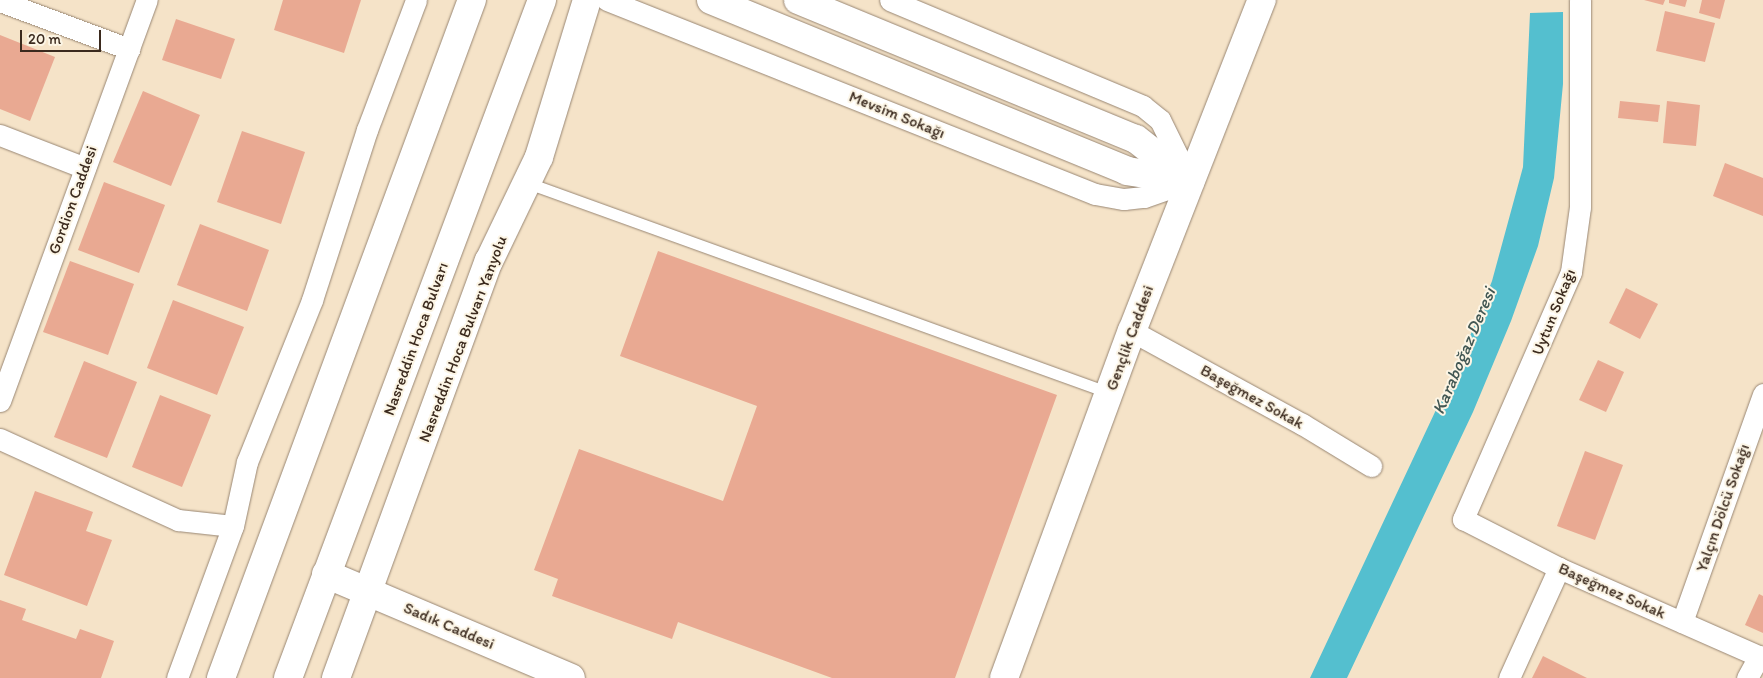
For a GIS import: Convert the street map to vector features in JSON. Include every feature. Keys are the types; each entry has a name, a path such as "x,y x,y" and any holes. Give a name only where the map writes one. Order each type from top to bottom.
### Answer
{"main road":[{"path":"221,678 472,0"},
{"name":"Nasreddin Hoca Bulvarı","path":"288,678 542,0"},
{"name":"Nasreddin Hoca Bulvarı Yanyolu","path":"336,678 489,261 528,183 587,0"},
{"path":"711,0 1127,171 1190,181"},
{"path":"798,0 1136,139 1190,181"},
{"name":"Gençlik Caddesi","path":"1004,678 1132,331 1262,0"},
{"name":"Sadık Caddesi","path":"326,574 571,678"}],"street":[{"name":"Gordion Caddesi","path":"0,401 147,0"},
{"path":"178,678 233,526 247,462 312,300 368,130 416,0"},
{"name":"Mevsim Sokağı","path":"607,0 1095,194 1124,199 1144,197 1190,181"},
{"path":"890,0 1143,106 1160,120 1190,181"},
{"name":"Uytun Sokağı","path":"1463,519 1571,272 1580,207 1580,0"},
{"path":"0,1 129,49"},
{"path":"0,135 85,168"},
{"name":"Başeğmez Sokak","path":"1132,331 1302,424 1371,466"},
{"name":"Yalçın Dölcü Sokağı","path":"1682,622 1763,394"},
{"path":"0,439 178,520 233,526"},
{"name":"Başeğmez Sokak","path":"1463,519 1559,568 1761,657"},
{"path":"1509,678 1559,568"},
{"path":"1747,678 1761,657"}],"lane":[{"path":"528,183 1110,393"}],"water":[{"name":"Karaboğaz Deresi","path":"1563,12 1563,84 1554,178 1538,246 1511,321 1473,412 1347,678 1310,678 1466,346 1492,281 1523,167 1530,13"}],"building":[{"path":"283,0 361,0 344,53 274,30"},
{"path":"1644,0 1665,0 1663,5"},
{"path":"1669,0 1687,0 1685,7 1669,3"},
{"path":"1702,0 1725,0 1720,19 1699,13"},
{"path":"1665,11 1715,23 1705,62 1656,51"},
{"path":"176,19 235,39 221,79 162,60"},
{"path":"0,35 55,57 30,121 0,109"},
{"path":"143,91 200,115 171,186 113,162"},
{"path":"1620,101 1660,105 1658,122 1618,118"},
{"path":"1667,101 1700,105 1696,146 1663,143"},
{"path":"242,131 305,152 281,224 217,202"},
{"path":"1725,163 1763,178 1763,216 1713,196"},
{"path":"104,182 165,205 139,273 78,250"},
{"path":"200,224 269,250 247,311 177,285"},
{"path":"658,251 1057,395 955,678 832,678 678,622 672,639 552,596 558,579 534,570 579,449 723,501 757,406 620,356"},
{"path":"70,261 134,284 108,355 43,332"},
{"path":"1626,288 1658,304 1640,339 1609,323"},
{"path":"173,300 244,327 217,395 147,368"},
{"path":"1598,360 1624,372 1606,412 1579,400"},
{"path":"84,361 137,382 107,458 54,437"},
{"path":"160,395 211,415 182,487 132,467"},
{"path":"1585,451 1623,465 1595,540 1557,526"},
{"path":"35,491 93,512 86,531 112,540 87,606 4,575"},
{"path":"1759,594 1763,596 1763,633 1745,625"},
{"path":"0,600 26,609 22,620 76,639 80,629 114,641 101,678 0,678"},
{"path":"1543,656 1587,678 1532,678"}]}
